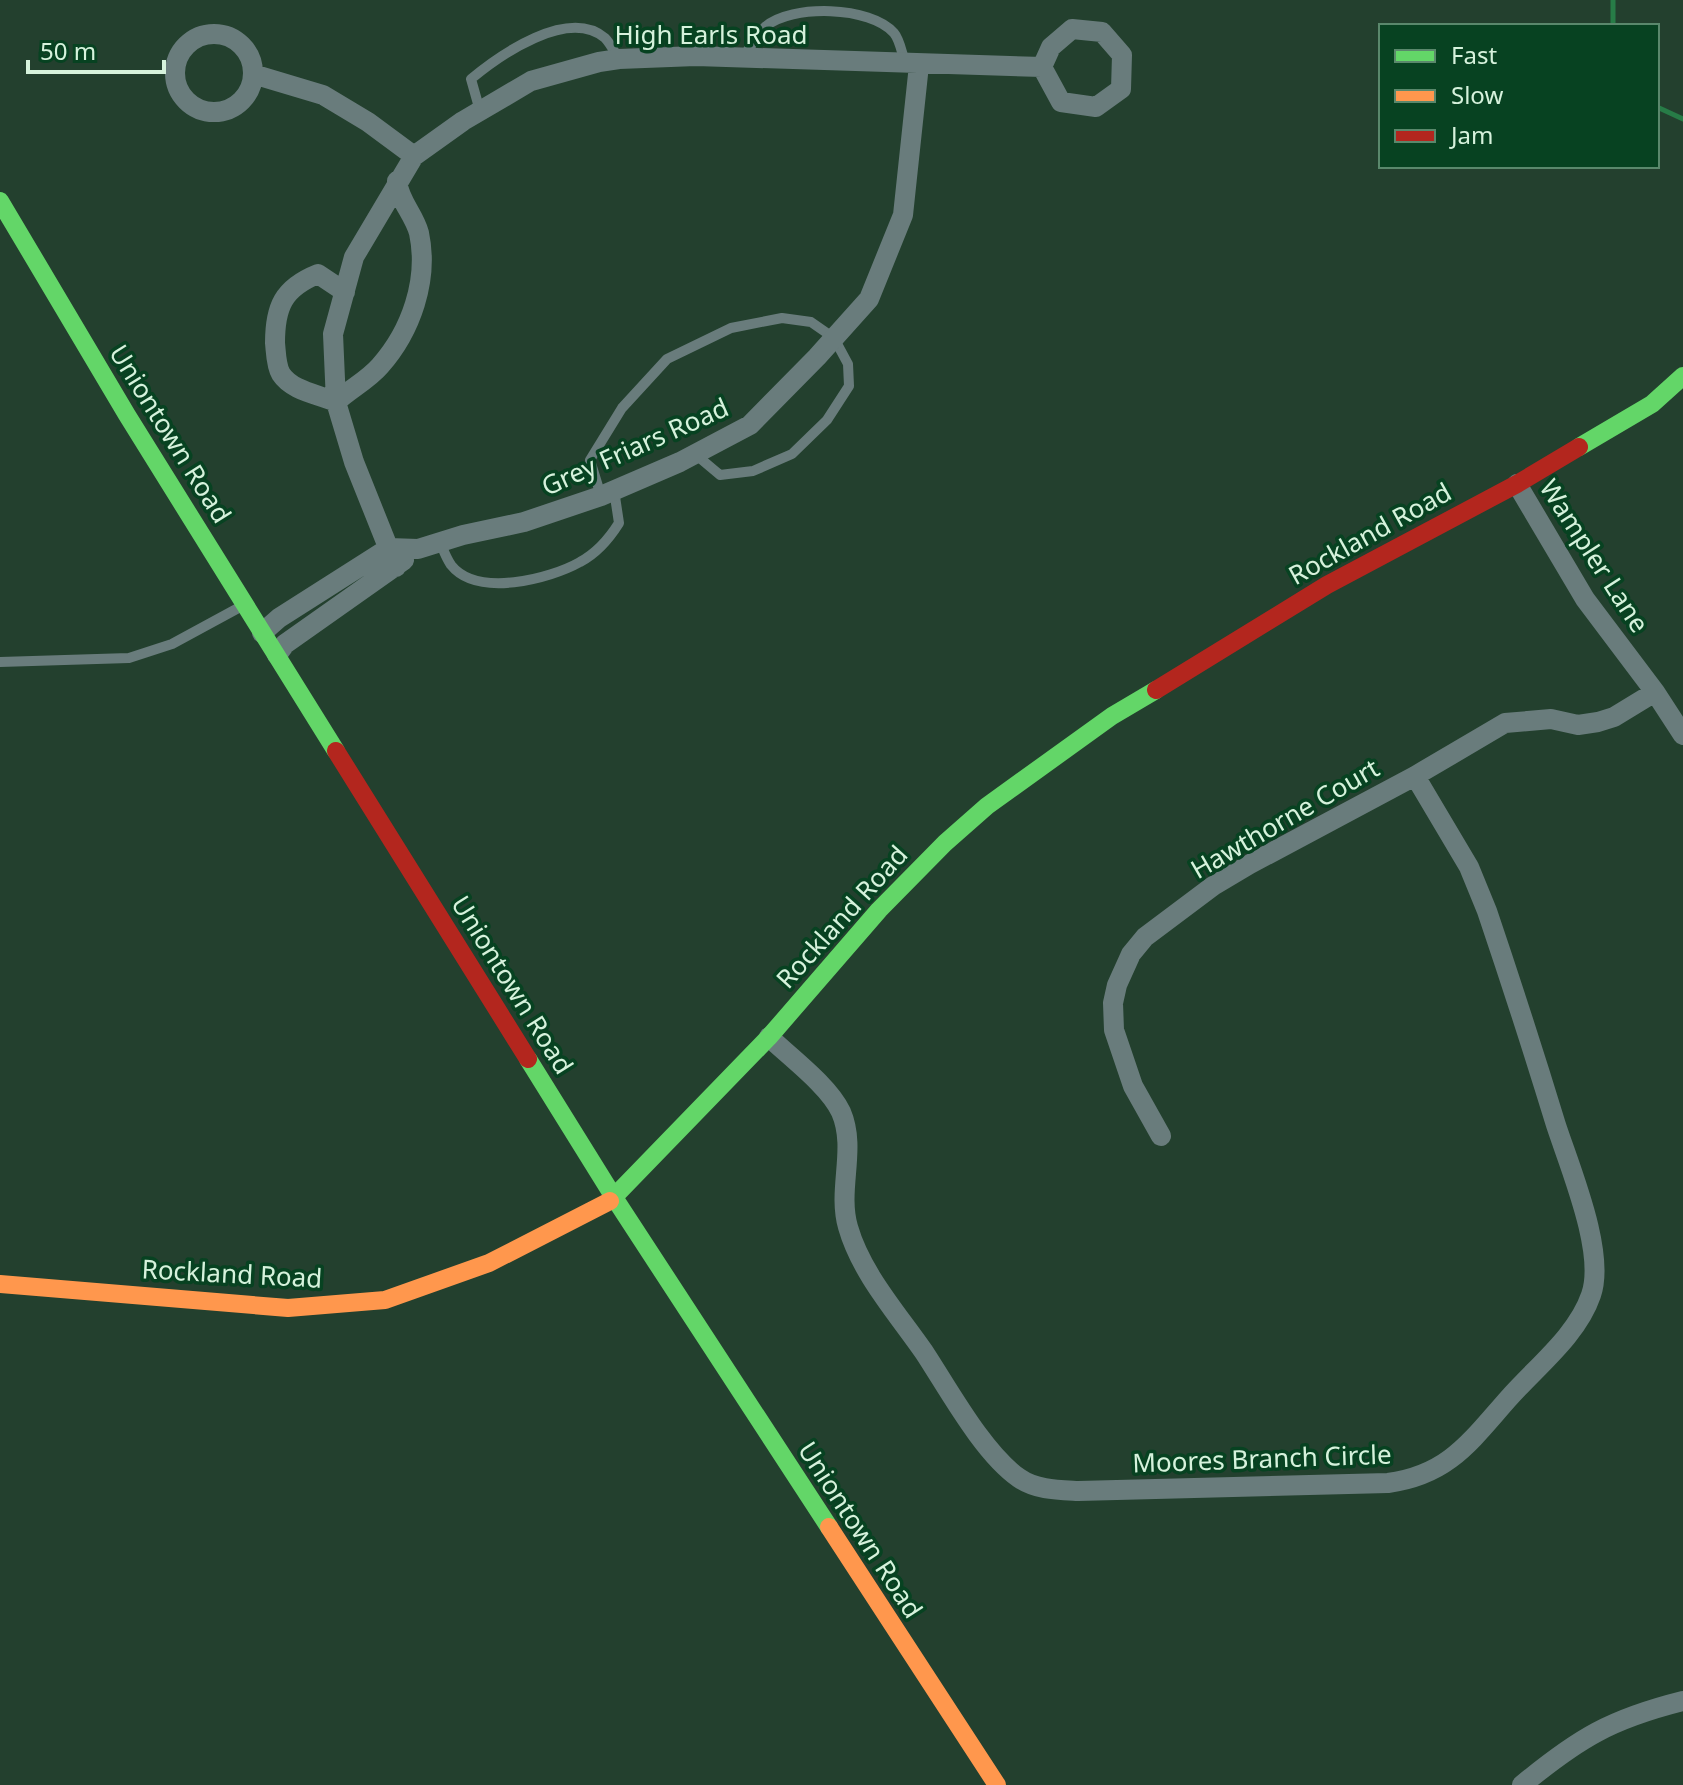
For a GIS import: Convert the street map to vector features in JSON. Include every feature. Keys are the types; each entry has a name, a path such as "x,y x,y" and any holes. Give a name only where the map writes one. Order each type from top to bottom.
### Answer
{"street":[{"name":"High Earls Road","path":"392,558 354,462 336,402 333,334 354,257 414,156 531,81 619,59 696,56 1042,67"},
{"name":"Grey Friars Road","path":"262,633 279,618 392,558 440,542 524,522 608,493 695,454 750,425 869,299 903,215 912,64"},
{"path":"253,74 323,95 368,122 414,156"},
{"path":"345,292 318,274 299,282 281,302 275,323 276,354 281,374 302,391 336,402 378,368 404,336 415,303 421,272 419,231 398,192 397,181"},
{"name":"Uniontown Road","path":"0,201 262,633 615,1199 997,1785"},
{"name":"Rockland Road","path":"0,1284 288,1308 385,1300 489,1263 615,1199 769,1037 879,910 934,854 1018,782 1112,716 1327,585 1517,484 1652,404 1683,376"},
{"name":"Wampler Lane","path":"1517,484 1585,599 1655,692 1683,735"},
{"name":"Grey Friars Road","path":"277,655 285,644 392,558"},
{"name":"Hawthorne Court","path":"1161,1136 1133,1086 1114,1030 1113,1003 1117,985 1131,954 1153,931 1213,886 1358,804 1415,776 1505,723 1551,719 1578,725 1598,722 1614,717 1655,692"},
{"name":"Moores Branch Circle","path":"769,1037 830,1096 840,1111 847,1133 844,1208 848,1229 869,1273 981,1437 1020,1479 1047,1489 1078,1491 1388,1483 1414,1479 1445,1463 1467,1443 1555,1349 1581,1319 1593,1292 1595,1276 1583,1210 1487,911 1469,867 1415,776"},
{"path":"1522,1785 1580,1740 1605,1726 1683,1701"}],"lane":[{"path":"743,57 766,26 786,16 833,11 866,15 894,33 912,64"},
{"path":"480,111 471,79 521,43 553,31 584,29 594,33 605,38 619,59"},
{"path":"440,542 452,567 472,578 501,583 546,577 582,561 608,541 619,523 608,493 590,460 622,408 667,359 731,328 782,318 811,322 834,338 848,364 849,386 827,420 792,454 753,471 720,475 695,454"},
{"path":"0,662 129,658 172,644 245,605"}],"waterway":[{"path":"1613,0 1613,24"},
{"path":"1659,108 1683,119"}],"traffic: fast":[{"path":"0,201 127,415 336,751"},
{"path":"1579,447 1652,404 1683,376"},
{"path":"610,1201 769,1037 879,910 945,843 987,806 1112,716 1156,690"},
{"path":"528,1059 615,1199 829,1527"}],"traffic: slow":[{"path":"0,1284 288,1308 385,1300 489,1263 610,1201"},
{"path":"829,1527 997,1785"}],"traffic: jam":[{"path":"1156,690 1327,585 1517,484 1579,447"},
{"path":"336,751 528,1059"}]}
